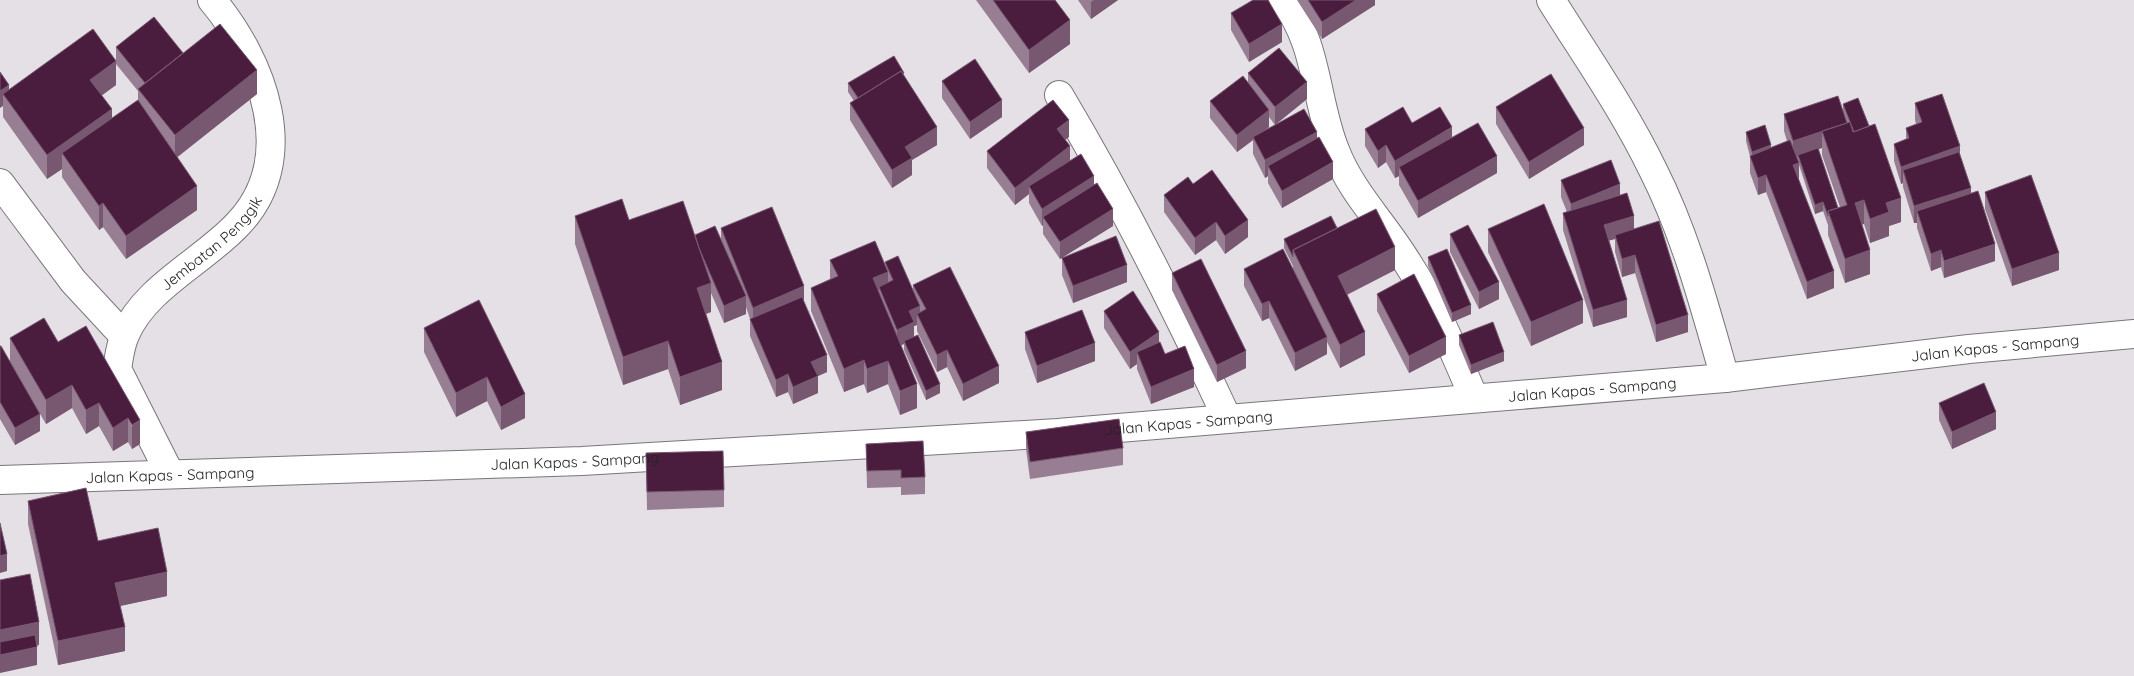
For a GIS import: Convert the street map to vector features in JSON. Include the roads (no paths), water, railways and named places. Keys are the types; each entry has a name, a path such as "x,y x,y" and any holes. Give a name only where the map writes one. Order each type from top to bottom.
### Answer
{"street":[{"name":"Jembatan Penggik","path":"170,474 117,369 124,336 136,315 155,295 238,224 254,202 266,177 270,152 270,121 261,83 232,24 212,0"},
{"path":"1283,0 1302,32 1334,150 1349,180 1406,259 1437,311 1474,398"},
{"path":"1551,0 1607,86 1654,172 1682,242 1725,378"},
{"path":"1059,95 1120,204 1194,347 1228,418"},
{"path":"0,183 73,281 124,336"},
{"name":"Jalan Kapas - Sampang","path":"0,480 582,461 1058,433 1725,378 1941,352 2134,334"}]}
